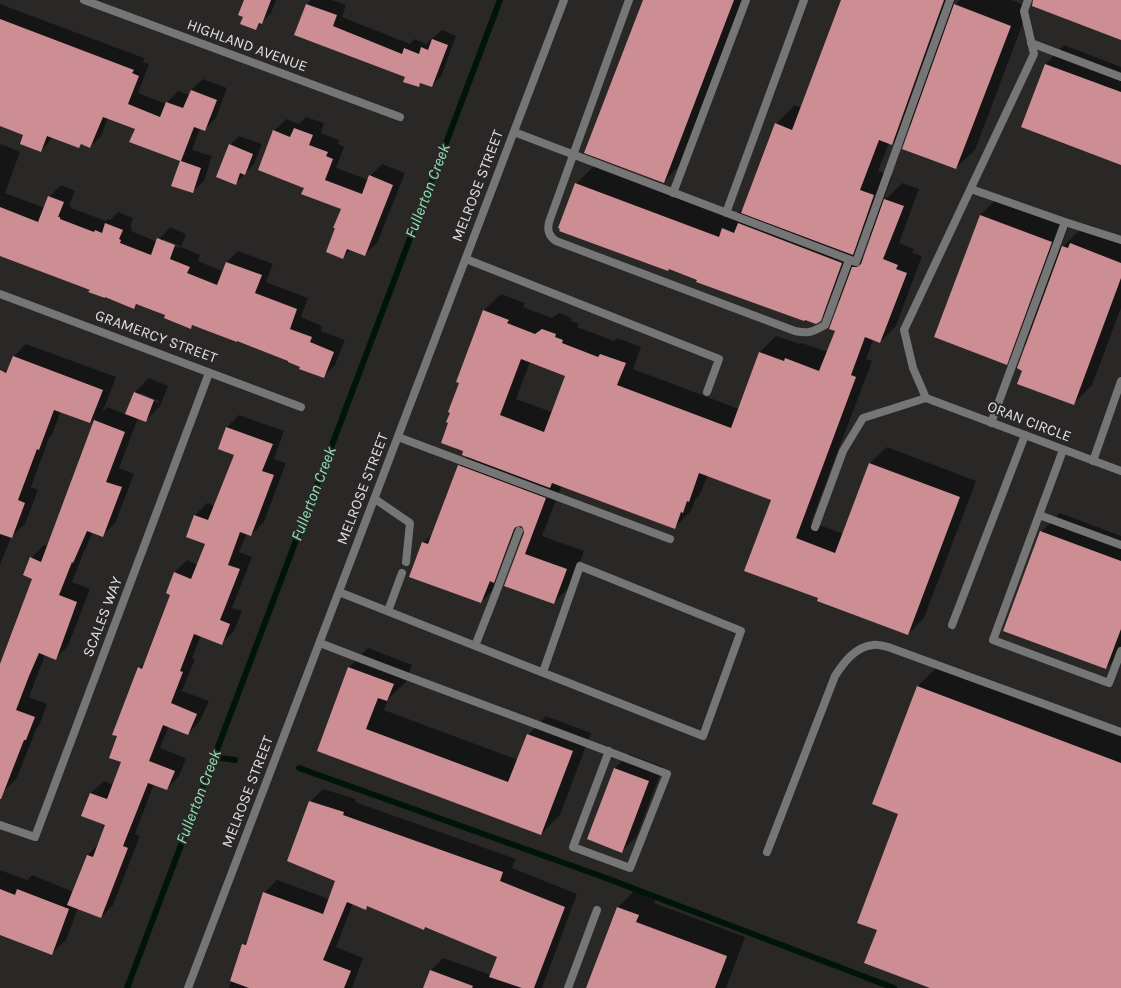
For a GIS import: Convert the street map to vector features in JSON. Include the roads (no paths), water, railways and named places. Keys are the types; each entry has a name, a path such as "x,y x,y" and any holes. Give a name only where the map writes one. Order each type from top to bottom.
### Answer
{"street":[{"name":"HIGHLAND AVENUE","path":"84,0 400,117"},
{"name":"MELROSE STREET","path":"188,988 564,0"},
{"path":"629,0 549,222 548,229 550,237 556,241 795,331 806,333 825,325 849,260"},
{"path":"674,193 746,0"},
{"path":"726,213 804,0"},
{"path":"514,132 856,262 950,0"},
{"path":"815,527 843,451 863,418 926,398 913,368 904,330 1034,54 1024,11 1028,0"},
{"path":"1031,42 1121,77"},
{"path":"971,189 1121,240"},
{"path":"991,423 1065,222"},
{"path":"466,259 718,359 706,392"},
{"name":"GRAMERCY STREET","path":"0,294 301,407"},
{"name":"SCALES WAY","path":"0,825 35,837 209,372"},
{"path":"1093,461 1121,381"},
{"name":"ORAN CIRCLE","path":"926,398 1121,471"},
{"path":"952,625 1026,435"},
{"path":"398,437 670,539"},
{"path":"1064,450 993,640 1109,682 1121,651"},
{"path":"375,499 410,523 406,562"},
{"path":"1039,515 1121,545"},
{"path":"475,646 519,531"},
{"path":"339,592 704,736 742,631 580,566 543,672"},
{"path":"388,611 402,572"},
{"path":"320,643 403,676 609,751 667,774 630,868 573,847 609,751"},
{"path":"767,852 835,676 844,661 857,651 873,645 888,647 1121,732"},
{"path":"568,988 597,910"}],"waterway":[{"name":"Fullerton Creek","path":"127,988 500,0"},
{"path":"214,757 235,760"},
{"path":"299,768 606,878 894,988"}]}
